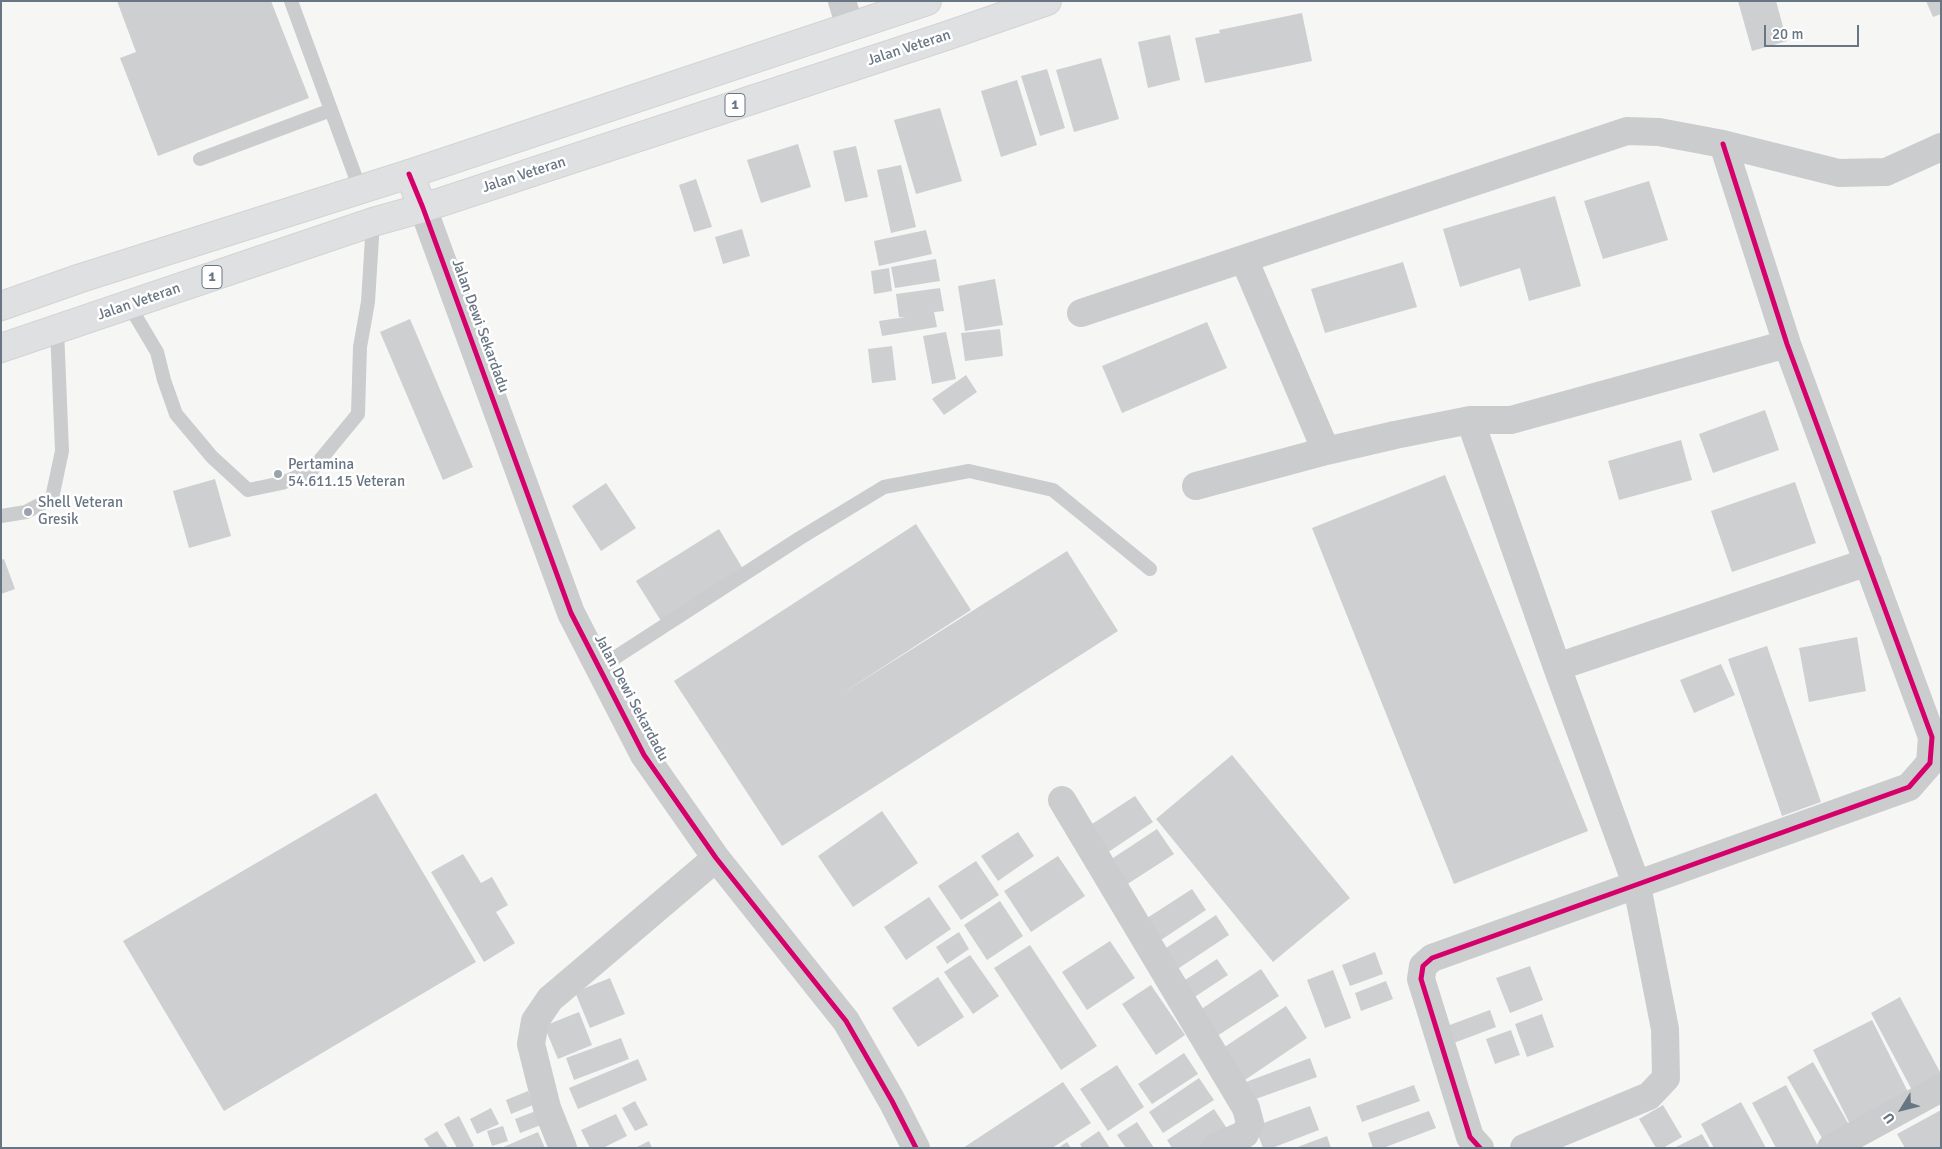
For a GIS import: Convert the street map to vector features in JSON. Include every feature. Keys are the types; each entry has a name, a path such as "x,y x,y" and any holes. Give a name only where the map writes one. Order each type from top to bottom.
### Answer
{"main road":[{"path":"1,306 81,278 409,174 928,1"},
{"name":"Jalan Veteran","path":"1,348 373,222 423,208 1047,1"},
{"path":"409,174 423,208"}],"street":[{"path":"842,1 850,27"},
{"path":"1081,313 1627,131 1659,132 1722,144 1839,173 1886,172 1941,147"},
{"path":"1480,1148 1470,1137 1421,979 1423,966 1432,958 1909,787 1930,763 1932,737 1787,344 1722,144"},
{"name":"Jalan Dewi Sekardadu","path":"423,208 571,613 644,755 716,858 846,1021 892,1101 916,1148"},
{"path":"1244,259 1326,452"},
{"path":"1196,486 1326,452 1470,420 1511,420 1787,344"},
{"path":"1470,420 1637,886 1665,1029 1666,1078 1649,1096 1524,1148"},
{"path":"1557,667 1868,562"},
{"path":"1062,800 1246,1108 1250,1123 1245,1134 1214,1148"},
{"path":"563,1148 547,1108 531,1044 535,1021 550,999 716,858"},
{"path":"1833,1147 1941,1088"}],"lane":[{"path":"291,1 360,189"},
{"path":"200,159 331,110"},
{"path":"129,305 157,352 164,380 176,414 212,457 248,490 282,483 311,471 358,414 360,347 368,302 373,222"},
{"path":"1,516 26,512 52,498 62,451 58,329"},
{"path":"599,668 800,538 884,487 969,471 1053,490 1150,569"}],"building":[{"path":"117,1 271,1 309,98 158,156 120,58 136,52"},
{"path":"1738,1 1776,1 1787,41 1752,51"},
{"path":"1926,1 1941,1 1941,14 1933,17"},
{"path":"1302,13 1312,61 1205,83 1195,38 1220,33 1219,30"},
{"path":"1170,35 1180,80 1148,88 1138,42"},
{"path":"1101,58 1119,119 1074,132 1056,70"},
{"path":"1047,69 1065,128 1040,136 1021,76"},
{"path":"1017,80 1037,145 1001,157 981,91"},
{"path":"940,108 962,181 916,194 894,120"},
{"path":"798,144 811,187 761,203 747,160"},
{"path":"856,146 868,197 845,202 833,151"},
{"path":"901,165 916,227 891,233 877,170"},
{"path":"696,179 712,227 694,232 679,185"},
{"path":"1649,181 1668,240 1603,259 1584,201"},
{"path":"1555,196 1581,286 1529,301 1520,268 1460,287 1443,229"},
{"path":"742,229 750,256 723,264 715,237"},
{"path":"926,230 932,254 879,266 874,241"},
{"path":"936,259 940,281 895,288 891,267"},
{"path":"1403,262 1417,307 1325,333 1311,289"},
{"path":"889,268 892,291 874,294 871,271"},
{"path":"995,279 1003,325 965,331 958,286"},
{"path":"940,288 944,311 934,312 937,327 882,336 879,321 906,317 899,317 896,294"},
{"path":"410,319 473,467 443,480 380,332"},
{"path":"1207,322 1227,368 1122,413 1102,366"},
{"path":"1000,329 1003,356 965,361 961,333"},
{"path":"946,332 956,379 932,384 923,336"},
{"path":"892,346 896,380 872,383 868,349"},
{"path":"966,375 977,392 944,415 932,399"},
{"path":"1765,410 1779,450 1713,473 1699,434"},
{"path":"1681,440 1692,480 1619,500 1608,461"},
{"path":"1445,475 1588,831 1454,884 1312,528"},
{"path":"215,479 231,536 189,548 173,491"},
{"path":"1795,482 1816,543 1732,572 1711,511"},
{"path":"606,483 636,528 601,551 572,506"},
{"path":"916,524 971,610 838,696 1067,551 1118,631 782,846 674,681"},
{"path":"719,529 743,569 661,621 636,581"},
{"path":"4,559 15,589 1,594 1,560"},
{"path":"1857,637 1866,691 1809,702 1799,648"},
{"path":"1767,646 1821,802 1782,816 1728,659"},
{"path":"1721,664 1735,695 1694,713 1680,680"},
{"path":"1232,755 1350,898 1273,962 1156,819"},
{"path":"376,793 476,962 224,1111 123,941"},
{"path":"1135,796 1153,822 1104,855 1086,828"},
{"path":"882,811 918,863 853,907 818,856"},
{"path":"1157,829 1174,854 1126,885 1110,860"},
{"path":"1018,832 1034,856 998,881 981,856"},
{"path":"463,854 481,883 492,877 508,905 496,912 515,943 484,962 431,872"},
{"path":"1058,856 1085,896 1031,932 1004,891"},
{"path":"976,861 999,895 961,920 938,886"},
{"path":"1192,889 1206,910 1158,942 1144,920"},
{"path":"929,897 951,929 906,960 884,927"},
{"path":"1000,901 1023,936 987,960 964,925"},
{"path":"1216,915 1229,935 1176,970 1163,950"},
{"path":"959,932 969,949 947,964 936,947"},
{"path":"1110,941 1135,978 1087,1010 1062,972"},
{"path":"1030,945 1097,1046 1061,1070 994,968"},
{"path":"1375,952 1383,974 1350,986 1342,965"},
{"path":"970,955 999,996 973,1014 944,972"},
{"path":"1217,959 1228,975 1190,1000 1179,984"},
{"path":"1530,966 1543,1000 1510,1013 1496,978"},
{"path":"1261,969 1279,996 1214,1038 1197,1012"},
{"path":"1333,970 1351,1018 1325,1028 1307,980"},
{"path":"938,977 964,1017 918,1047 892,1008"},
{"path":"610,978 625,1014 590,1028 575,992"},
{"path":"1386,981 1393,999 1361,1011 1355,993"},
{"path":"1151,985 1185,1035 1156,1055 1122,1004"},
{"path":"1900,997 1941,1074 1941,1080 1914,1094 1871,1013"},
{"path":"1286,1006 1307,1038 1242,1082 1220,1050"},
{"path":"1490,1010 1496,1027 1446,1046 1439,1029"},
{"path":"579,1012 592,1045 558,1059 544,1026"},
{"path":"1542,1014 1554,1047 1527,1057 1515,1024"},
{"path":"1872,1020 1909,1094 1850,1124 1813,1050"},
{"path":"1511,1030 1520,1055 1495,1064 1486,1039"},
{"path":"621,1038 629,1059 574,1080 566,1058"},
{"path":"1184,1053 1198,1074 1152,1104 1138,1084"},
{"path":"1310,1058 1317,1077 1253,1100 1246,1082"},
{"path":"638,1059 647,1080 578,1109 569,1088"},
{"path":"1813,1062 1852,1130 1826,1145 1787,1077"},
{"path":"1117,1065 1144,1107 1108,1131 1080,1089"},
{"path":"1199,1078 1214,1100 1163,1133 1149,1112"},
{"path":"1063,1082 1091,1123 1052,1148 963,1148"},
{"path":"1414,1085 1420,1101 1362,1122 1356,1106"},
{"path":"1786,1085 1819,1148 1776,1148 1752,1103"},
{"path":"528,1091 533,1105 511,1114 506,1100"},
{"path":"635,1101 648,1125 635,1131 622,1108"},
{"path":"1741,1102 1766,1148 1714,1148 1701,1124"},
{"path":"1663,1105 1682,1137 1663,1148 1656,1148 1639,1119"},
{"path":"1310,1106 1319,1130 1272,1148 1263,1148 1255,1126"},
{"path":"491,1108 499,1124 477,1134 470,1119"},
{"path":"1214,1109 1228,1130 1201,1148 1172,1148 1167,1140"},
{"path":"1941,1110 1941,1148 1905,1148 1897,1134"},
{"path":"536,1111 541,1125 520,1133 515,1119"},
{"path":"1429,1111 1436,1128 1383,1148 1373,1148 1368,1133"},
{"path":"616,1114 627,1136 603,1148 590,1148 581,1130"},
{"path":"459,1116 474,1146 470,1148 457,1148 444,1124"},
{"path":"1137,1122 1154,1148 1126,1148 1117,1135"},
{"path":"503,1126 508,1141 492,1146 487,1131"},
{"path":"437,1131 448,1148 430,1148 424,1139"},
{"path":"1099,1131 1110,1148 1082,1148 1080,1144"},
{"path":"538,1132 545,1148 501,1148"},
{"path":"1702,1134 1710,1148 1674,1148"},
{"path":"1327,1136 1331,1148 1295,1148"},
{"path":"649,1141 652,1148 635,1148"},
{"path":"1067,1142 1071,1148 1058,1148"}],"cycle path":[{"path":"1480,1148 1470,1137 1421,979 1423,966 1432,958 1909,787 1930,763 1932,737 1787,344 1723,144"},
{"path":"409,174 571,613 644,755 716,858 846,1021 892,1101 916,1148"}],"place":[{"name":"Pertamina 54.611.15 Veteran","path":"278,474"},
{"name":"Shell Veteran Gresik","path":"28,512"}]}
